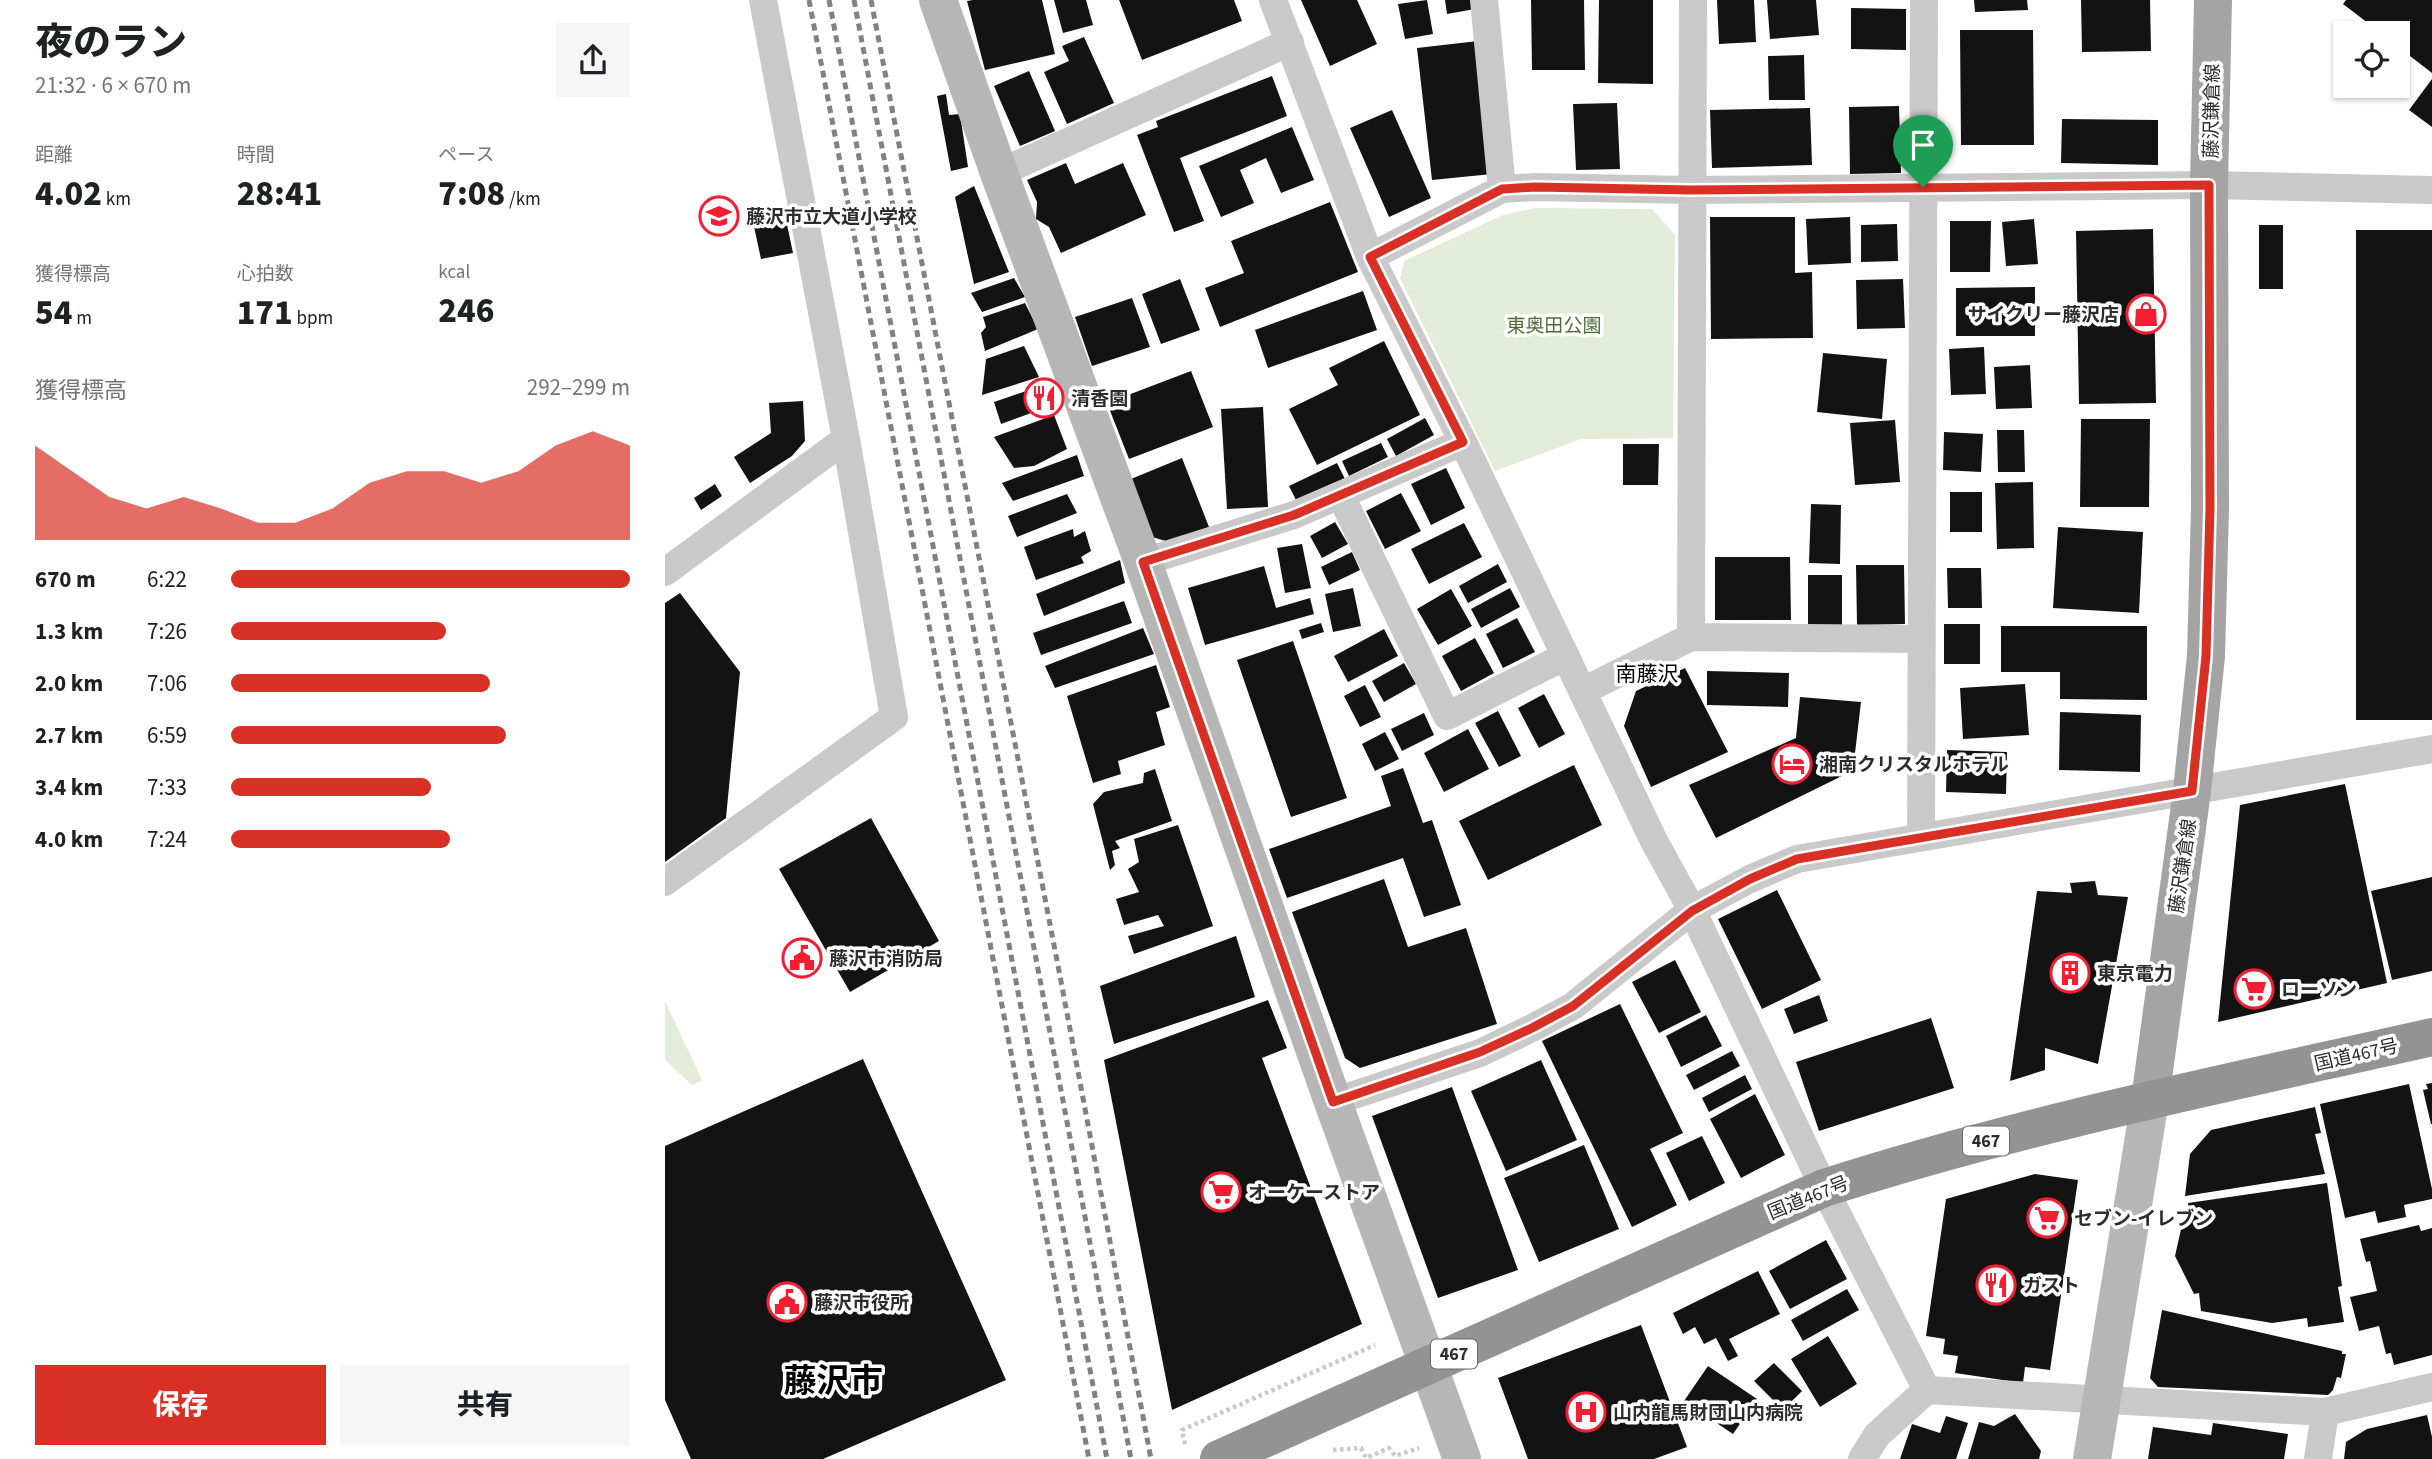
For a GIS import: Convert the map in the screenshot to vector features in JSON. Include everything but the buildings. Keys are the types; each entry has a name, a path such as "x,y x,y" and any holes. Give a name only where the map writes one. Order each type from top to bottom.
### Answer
{"highway":[{"name":"国道467号","path":"1219,1459 1824,1188 1912,1160 2150,1100 2432,1037"}],"main road":[{"name":"藤沢鎌倉線","path":"2150,1100 2192,791 2206,656 2210,508 2209,185 2213,0"}],"street":[{"path":"665,882 894,717 846,439 763,0"},
{"path":"938,0 1143,562 1462,1459"},
{"path":"1273,0 1370,257 1463,442 1654,841 1692,911 1824,1188 1927,1390"},
{"path":"1484,0 1502,189"},
{"path":"1691,636 1693,0"},
{"path":"1921,836 1924,0"},
{"path":"999,173 1290,42"},
{"path":"1370,257 1502,189 2209,185 2432,190"},
{"path":"665,572 846,439"},
{"path":"1143,562 1294,515 1463,442"},
{"path":"1341,496 1447,716 1566,656"},
{"path":"1583,691 1691,636 1920,639"},
{"path":"1333,1102 1480,1052 1532,1028 1573,1006 1692,911 1750,879 1797,859 2432,749"},
{"path":"2092,1459 2150,1100"},
{"path":"1862,1459 1877,1435 1927,1390 2325,1412 2432,1387"},
{"path":"2318,1459 2325,1412"}],"path":[{"path":"1322,1451 1361,1448 1366,1458 1389,1448 1395,1456 1408,1452"}],"green space":[{"name":"東奥田公園","path":"1535,208 1652,209 1675,235 1673,438 1581,439 1495,471 1400,278 1404,261 1503,215"},
{"path":"665,1001 702,1080 692,1085 665,1060"}],"railway":[{"path":"809,0 1089,1459"},
{"path":"829,0 1107,1459"},
{"path":"854,0 1131,1459"},
{"path":"871,0 1151,1459"}],"place":[{"name":"藤沢市立大道小学校","path":"719,216"},
{"name":"サイクリー藤沢店","path":"2146,314"},
{"name":"清香園","path":"1044,398"},
{"name":"湘南クリスタルホテル","path":"1792,764"},
{"name":"藤沢市消防局","path":"802,958"},
{"name":"東京電力","path":"2070,973"},
{"name":"ローソン","path":"2254,989"},
{"name":"オーケーストア","path":"1221,1192"},
{"name":"セブン-イレブン","path":"2047,1218"},
{"name":"ガスト","path":"1996,1285"},
{"name":"藤沢市役所","path":"787,1302"},
{"name":"山内龍馬財団山内病院","path":"1586,1412"}],"district":[{"name":"南藤沢","path":"1647,674"},
{"name":"藤沢市","path":"833,1380"}],"route":[{"path":"2209,185 2210,508 2206,656 2192,791 1797,859 1750,879 1692,911 1573,1006 1532,1028 1480,1052 1333,1102 1143,562 1294,515 1463,442 1370,257 1502,189 1923,187 2209,185"}]}
